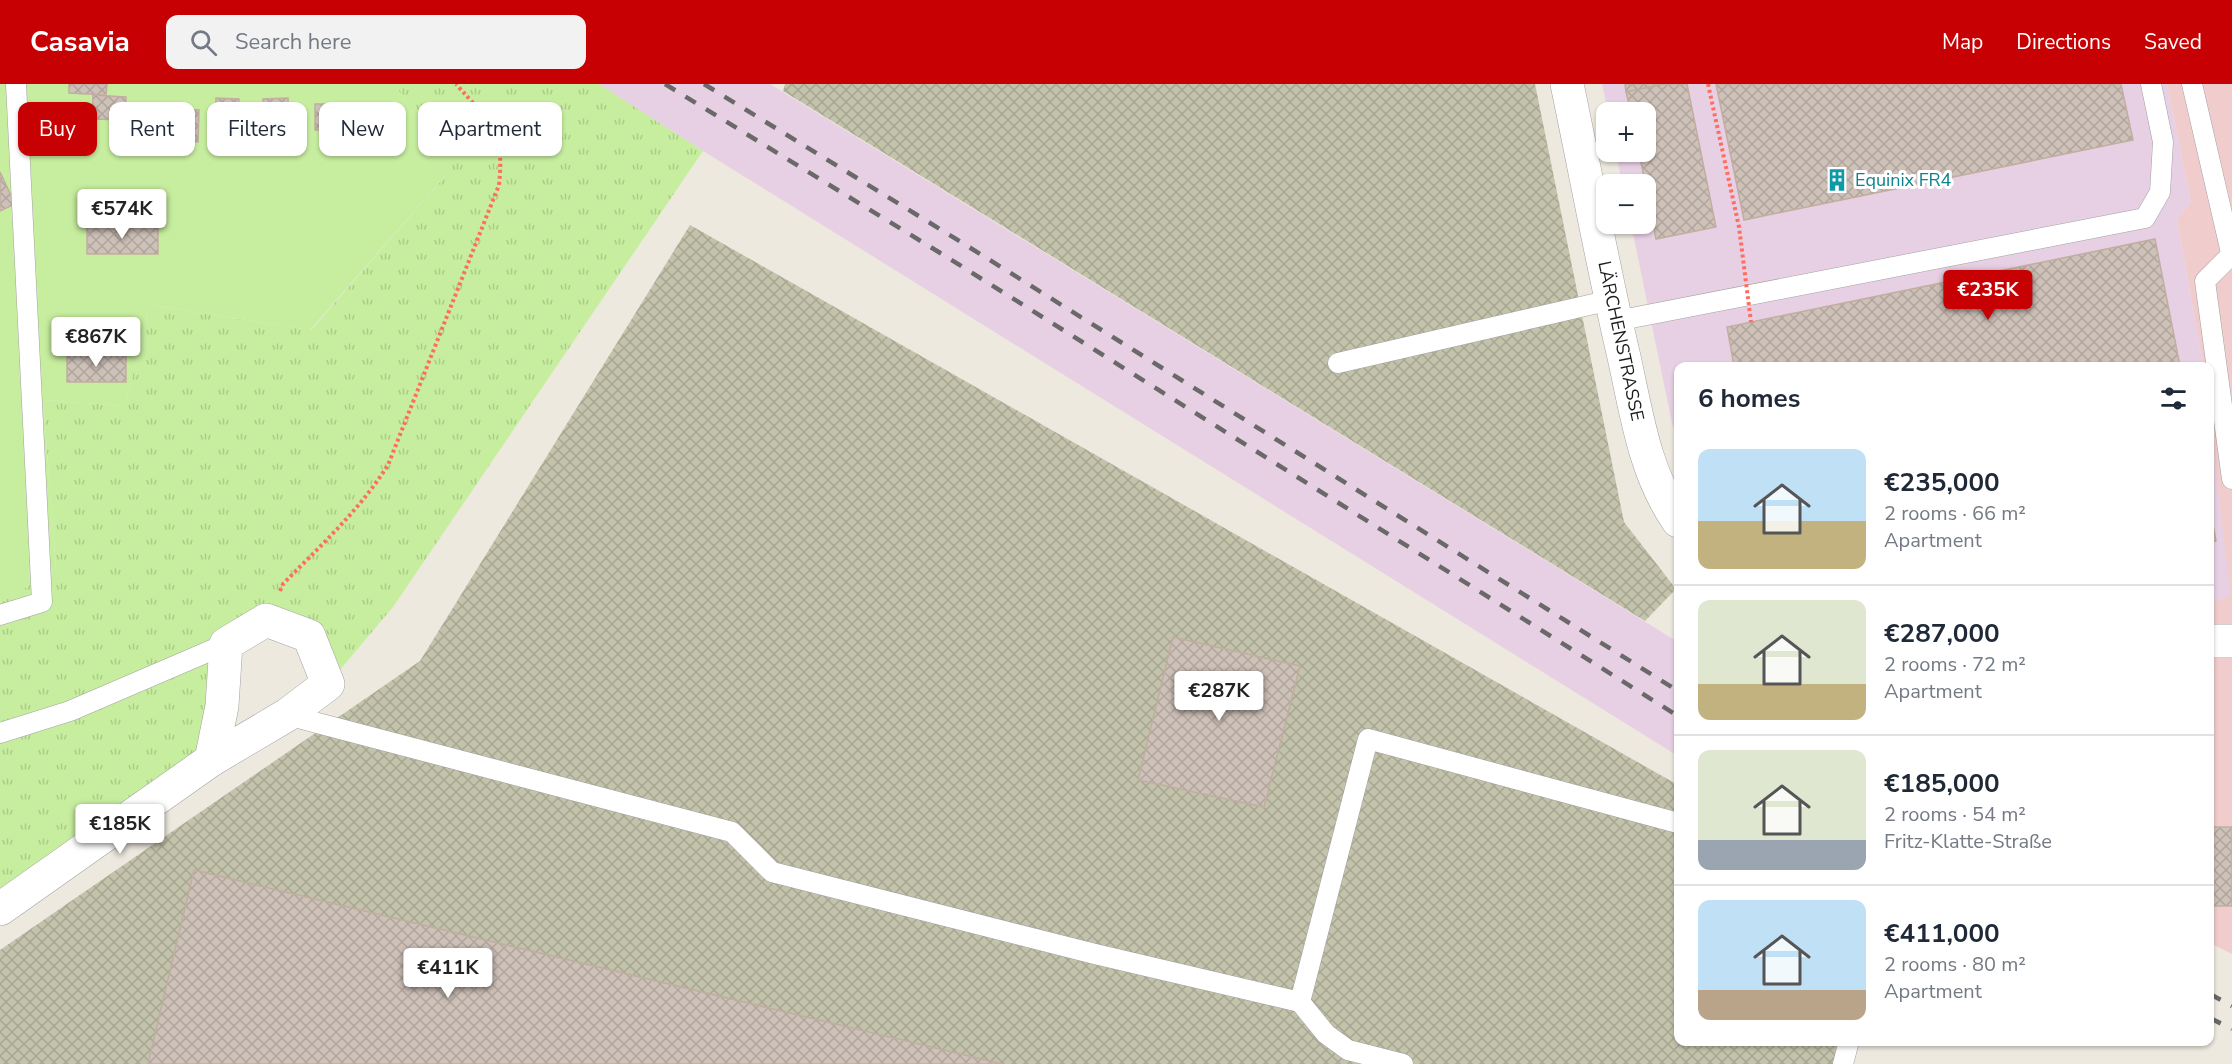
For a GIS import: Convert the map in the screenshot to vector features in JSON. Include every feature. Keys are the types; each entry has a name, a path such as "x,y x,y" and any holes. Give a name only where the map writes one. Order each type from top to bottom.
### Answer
{"street":[{"name":"LÄRCHENSTRASSE","path":"1567,84 1648,463 1674,514"},
{"path":"0,909 211,760 287,715 328,684 309,636 266,620 226,644 222,706 211,760"},
{"path":"2214,641 2232,641"}],"lane":[{"path":"0,615 42,602 16,84"},
{"path":"1338,363 1614,311 2145,218 2160,192 2163,142 2151,84"},
{"path":"2192,84 2225,201 2231,256 2205,281 2232,479"},
{"path":"0,733 70,711 226,644"},
{"path":"287,715 732,832 772,872 1095,954 1300,1002 1326,1034 1348,1050 1403,1064"},
{"path":"1300,1002 1368,739 1674,822"},
{"path":"1843,1064 1848,1046"}],"path":[{"path":"266,620 283,584 352,514 373,489 388,465 499,185 502,159 497,137 489,120 456,84"},
{"path":"1708,84 1739,227 1751,322"}],"shaded area":[{"path":"599,84 770,84 1674,640 1674,754 703,151"},
{"path":"785,84 1535,84 1624,522 1674,586 1674,591 1645,621 783,91"},
{"path":"1602,84 2167,84 2191,202 2177,219 2202,362 1674,362 1674,429 1633,234 1656,234 1656,174 1620,174 1618,162 1656,162 1656,102 1606,102"},
{"path":"2167,84 2232,84 2232,954 2214,945 2214,601 2229,595 2214,454 2214,362 2202,362 2177,219 2191,202"},
{"path":"690,225 1674,783 1674,1046 1855,1046 1851,1064 0,1064 0,950 420,661"},
{"path":"2214,453 2230,595 2214,601"}],"green space":[{"path":"0,84 395,84 405,102 319,102 319,156 406,156 406,103 418,124 418,156 437,156 447,174 310,330 150,305 125,406 43,400 56,569 0,603"},
{"path":"395,84 599,84 703,151 393,607 328,684 309,636 266,620 227,644 211,760 0,909 0,603 56,569 43,400 125,406 150,305 311,330 447,174 437,156 562,156 562,102 418,102 418,124"}],"building":[{"path":"69,84 107,84 106,95 69,93"},
{"path":"1625,84 1665,84 1626,92"},
{"path":"1665,84 1687,84 1716,227 1656,239 1656,174 1643,174 1641,162 1656,162 1656,102 1628,102 1626,92"},
{"name":"Equinix FR4","path":"1716,84 2121,84 2133,140 1744,220"},
{"path":"93,95 126,97 126,102 109,102 109,120 97,119 97,102 93,102"},
{"path":"216,98 239,99 239,102 216,102"},
{"path":"288,98 288,102 263,102 263,99"},
{"path":"315,104 319,104 319,130 315,130"},
{"path":"195,110 199,110 198,142 195,142"},
{"path":"0,172 15,204 0,211"},
{"path":"87,225 158,225 158,254 87,254"},
{"path":"2155,239 2179,362 1733,362 1727,327"},
{"path":"67,355 126,355 126,382 67,382"},
{"path":"1173,637 1300,666 1264,807 1138,780"},
{"path":"2214,827 2232,827 2232,906 2214,906"},
{"path":"194,870 1002,1064 148,1064"}],"railway":[{"path":"665,84 950,259 1674,713"},
{"path":"704,84 961,242 1674,688"},
{"path":"2214,996 2232,1006"},
{"path":"2214,1020 2232,1029"}],"place":[{"name":"Equinix FR4","path":"1837,180"}]}
